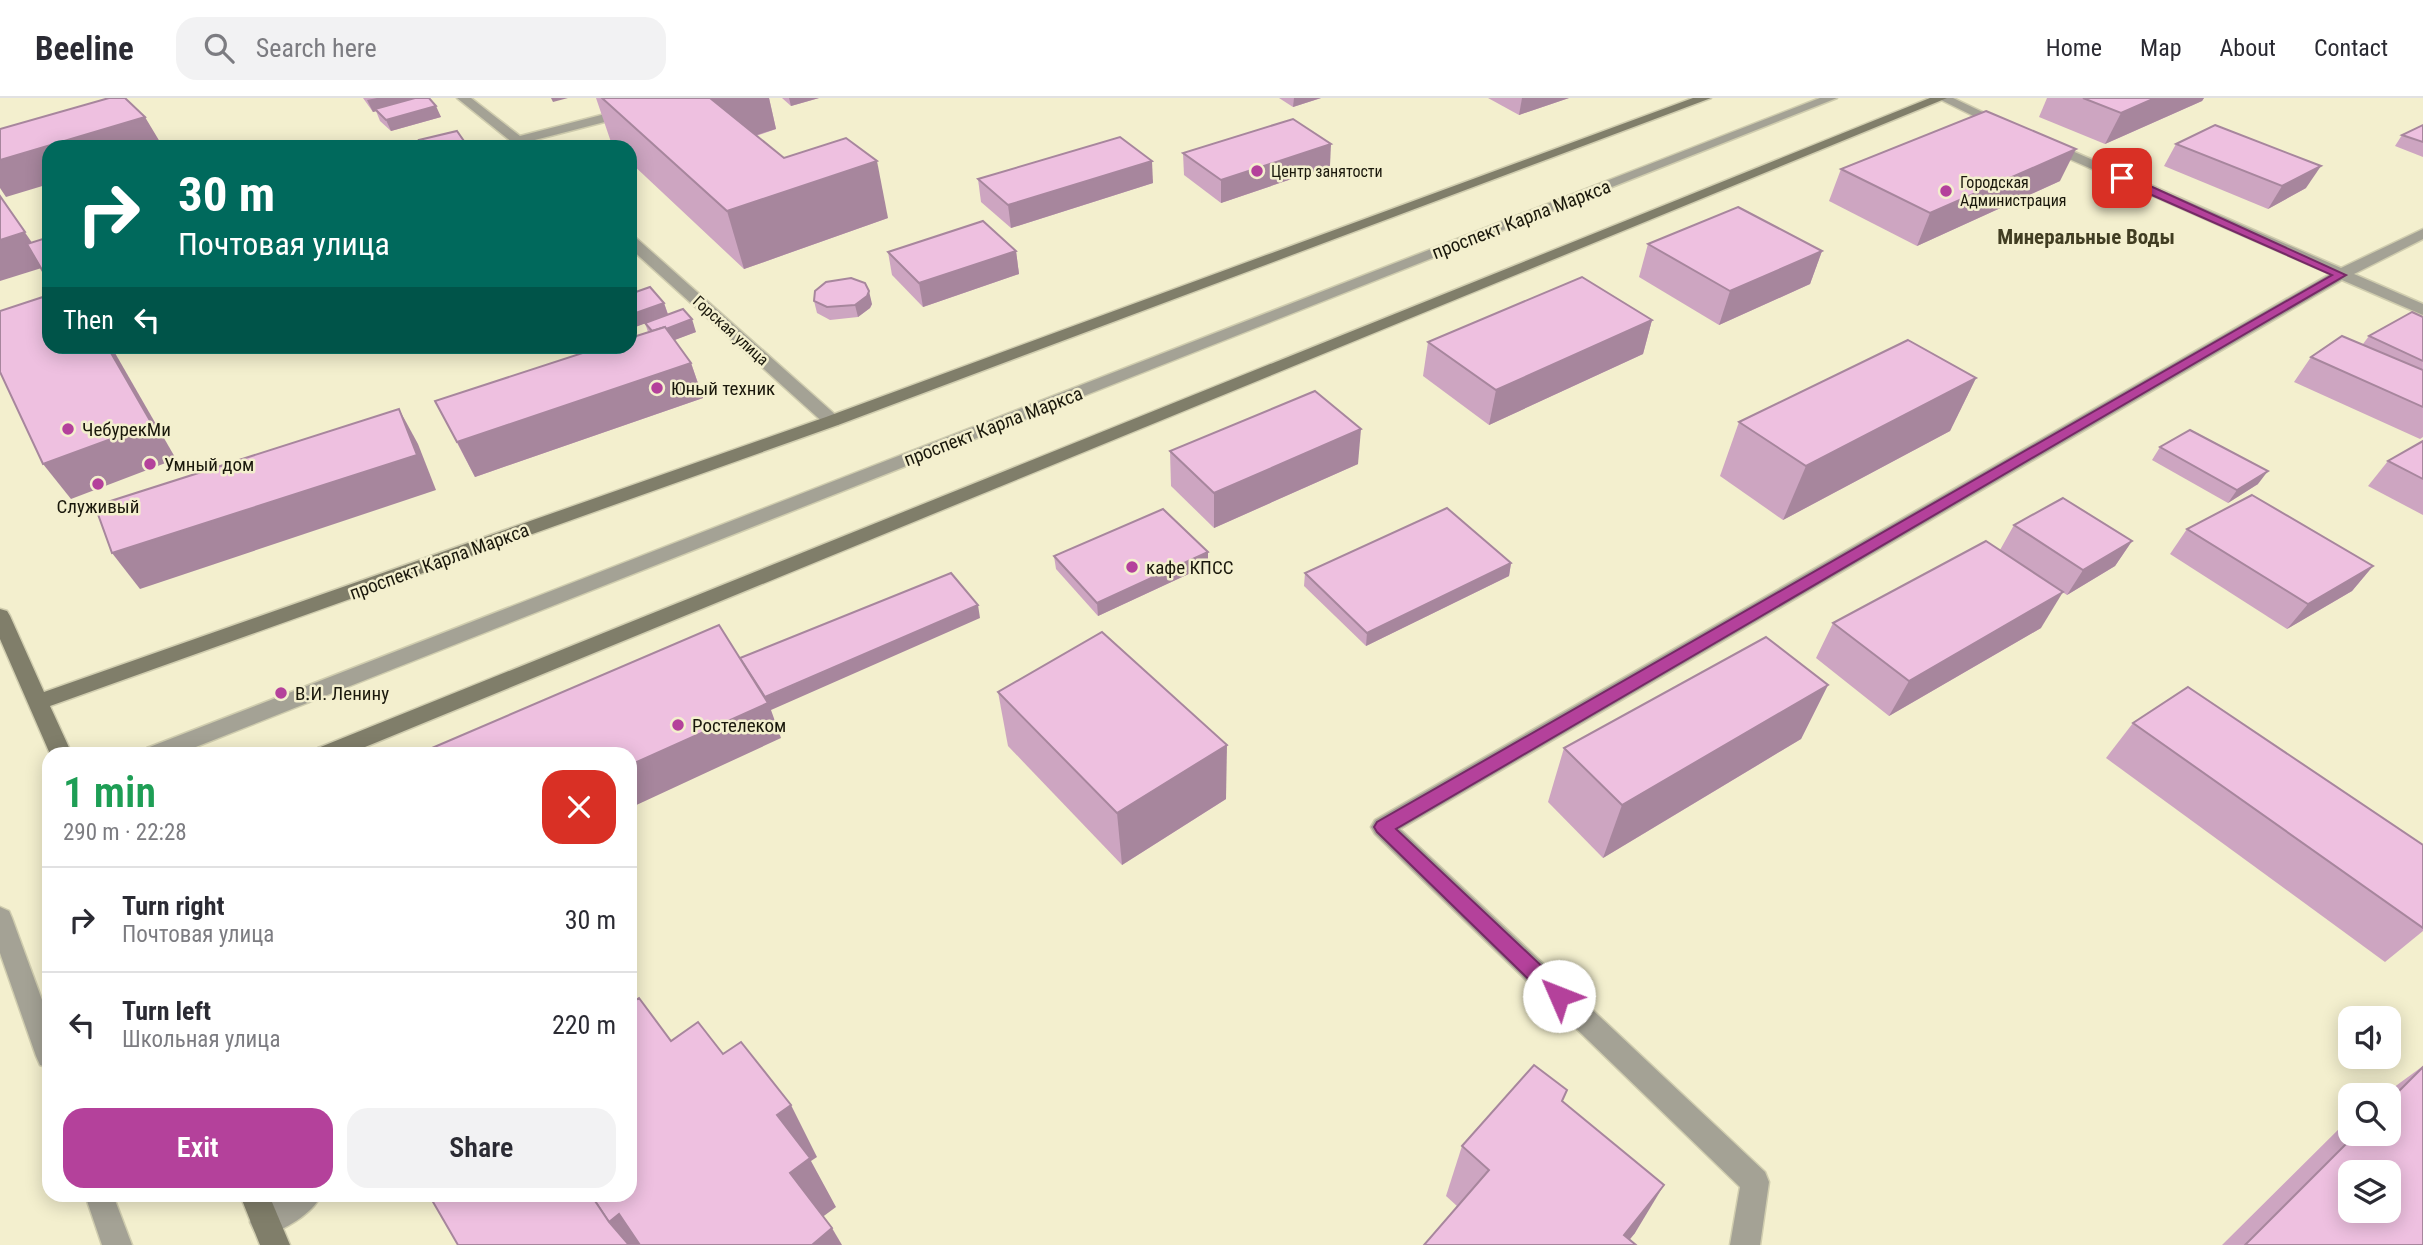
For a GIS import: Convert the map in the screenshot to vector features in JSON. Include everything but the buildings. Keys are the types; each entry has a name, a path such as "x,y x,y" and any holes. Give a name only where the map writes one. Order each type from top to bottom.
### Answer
{"street":[{"path":"463,98 518,140"},
{"path":"533,140 682,98"},
{"name":"проспект Карла Маркса","path":"38,702 832,421 1705,98"},
{"name":"проспект Карла Маркса","path":"173,747 1831,98"},
{"path":"343,747 1942,98 2013,129"},
{"path":"2038,140 2423,310"},
{"path":"1745,1245 1755,1182 1383,827 2340,275 2423,233"},
{"name":"Горская улица","path":"637,246 832,421"},
{"path":"0,616 58,747"},
{"path":"0,918 42,1036"},
{"path":"102,1202 117,1245"},
{"path":"257,1202 270,1233 300,1202"}],"place":[{"name":"Центр занятости","path":"1257,171"},
{"name":"Городская Администрация","path":"1946,191"},
{"name":"Юный техник","path":"657,388"},
{"name":"ЧебурекМи","path":"68,429"},
{"name":"Умный дом","path":"150,464"},
{"name":"Служивый","path":"98,484"},
{"name":"кафе КПСС","path":"1132,567"},
{"name":"В.И. Ленину","path":"281,693"},
{"name":"Ростелеком","path":"678,725"}],"district":[{"name":"Минеральные Воды","path":"2086,237"}],"route":[{"path":"1559,996 1383,827 2340,275 2122,178"}]}
